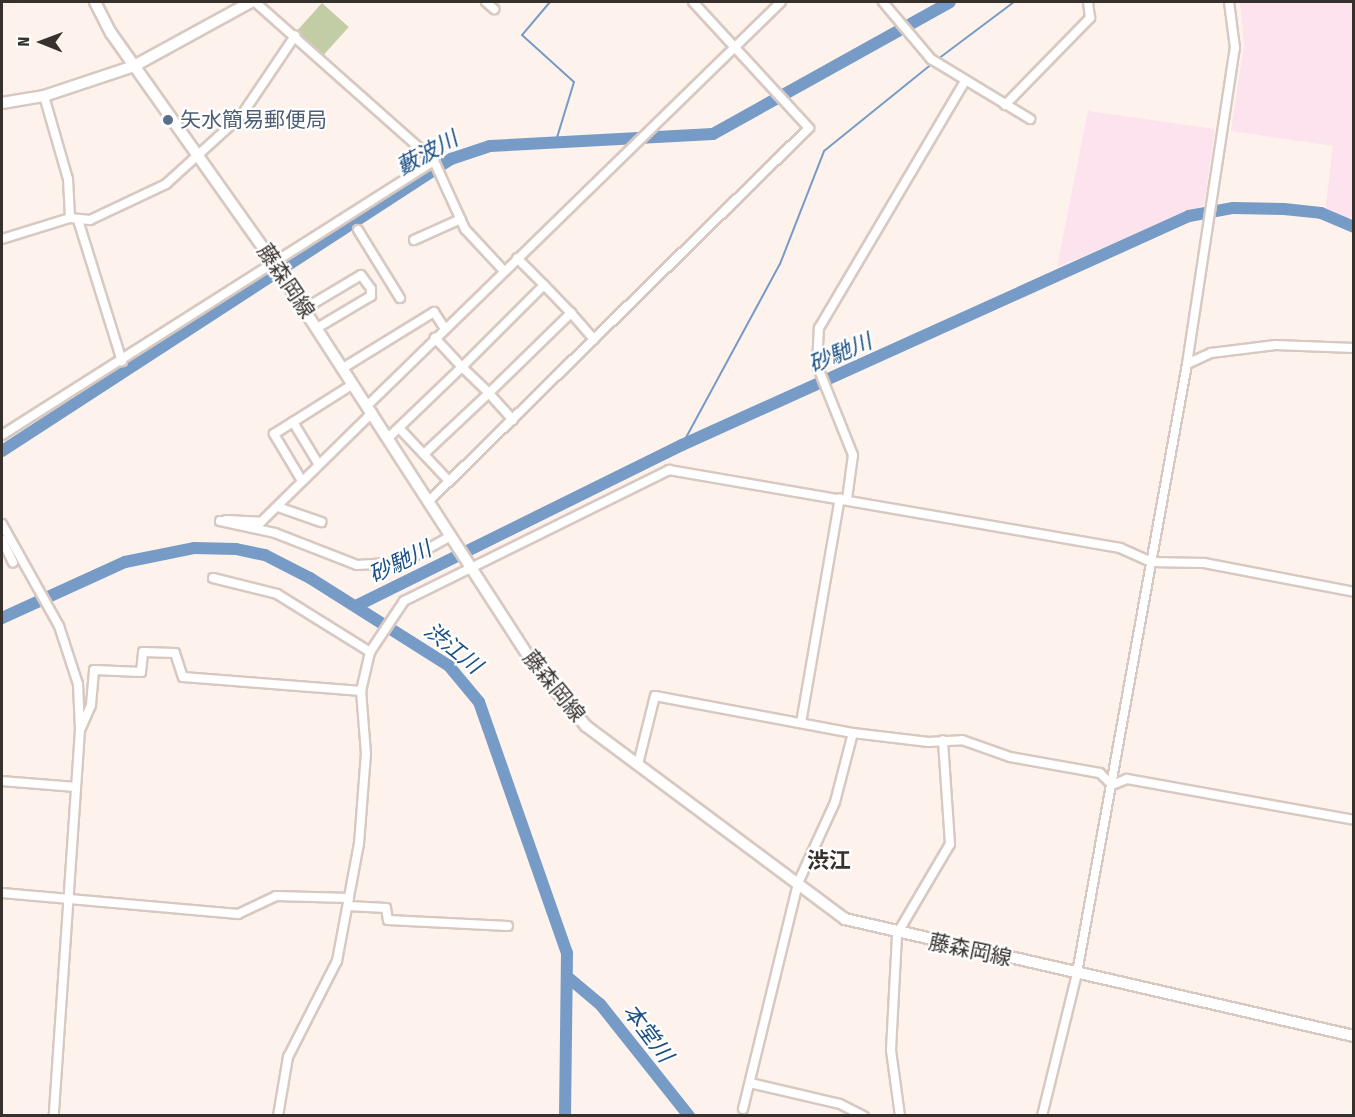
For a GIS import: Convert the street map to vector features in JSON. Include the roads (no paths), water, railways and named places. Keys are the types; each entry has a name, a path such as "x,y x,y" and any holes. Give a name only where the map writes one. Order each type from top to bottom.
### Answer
{"main road":[{"name":"藤森岡線","path":"95,2 134,66 200,154 274,263 451,536 565,704 638,764 845,919 897,934 1353,1036"},
{"path":"2,103 44,96 134,66 253,2"}],"street":[{"path":"253,2 295,36 434,161 472,240 504,271"},
{"path":"486,2 494,9"},
{"path":"429,502 809,128 693,2"},
{"path":"451,536 404,562 357,565 274,532 220,521 240,517 261,522 278,507 435,338 638,138 781,2"},
{"path":"883,2 931,59 1030,119"},
{"path":"1005,105 1090,18 1088,2"},
{"path":"1042,1116 1077,973 1187,364 1235,48 1228,2"},
{"path":"2,239 74,219 100,216 166,184 241,116 295,36"},
{"path":"801,723 853,455 817,365 819,328 838,289 965,81"},
{"path":"44,96 68,179 74,219 122,361"},
{"path":"2,435 434,161"},
{"path":"414,240 461,219"},
{"path":"358,230 400,298"},
{"path":"517,258 594,339"},
{"path":"304,309 361,275 371,289 371,296 317,328"},
{"path":"388,438 544,285"},
{"path":"343,369 434,312 445,329"},
{"path":"424,454 571,313"},
{"path":"435,338 513,420"},
{"path":"1187,364 1211,353 1254,347 1353,348"},
{"path":"302,481 274,434 353,384"},
{"path":"292,422 319,465"},
{"path":"399,428 449,481"},
{"path":"278,1116 288,1057 337,961 348,902 366,754 362,692 370,652 404,601 669,470 844,498 1120,548 1152,562 1204,563 1353,592"},
{"path":"278,507 321,522"},
{"path":"2,524 59,626 78,684 80,730 54,1116"},
{"path":"3,546 14,564"},
{"path":"213,579 277,594 370,652"},
{"path":"80,730 91,705 94,670 141,672 143,652 176,653 183,677 362,692"},
{"path":"638,764 655,696 853,733 962,740 1010,758 1100,773 1112,785"},
{"path":"743,1109 798,883 835,802 853,733"},
{"path":"900,1116 891,1050 897,934 950,844 943,740"},
{"path":"1112,785 1127,779 1353,820"},
{"path":"2,781 75,786"},
{"path":"2,893 238,914 276,896 348,902 386,908 388,920 508,926"},
{"path":"750,1083 840,1104 864,1116"}],"waterway":[{"path":"550,2 522,35 574,82 555,144"},
{"name":"藪波川","path":"2,451 451,159 490,146 713,134 950,2"},
{"path":"938,59 1014,2"},
{"path":"682,445 780,264 824,151 933,63"},
{"name":"砂馳川","path":"358,605 682,445 1189,216 1233,208 1284,209 1321,213 1354,227"},
{"name":"渋江川","path":"2,618 125,562 194,548 236,549 265,555 310,578 449,666 479,702 567,953 565,1116"},
{"name":"本堂川","path":"570,979 600,1004 689,1116"}],"place":[{"name":"矢水簡易郵便局","path":"168,120"}],"district":[{"name":"渋江","path":"829,861"}]}
